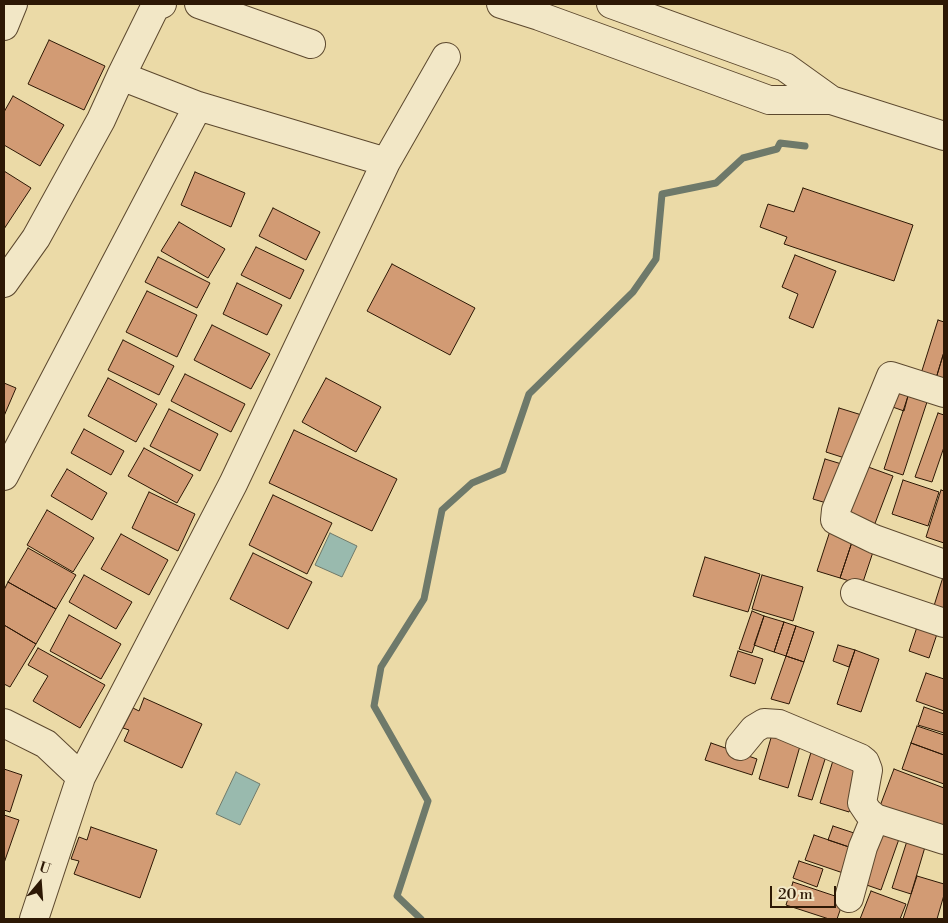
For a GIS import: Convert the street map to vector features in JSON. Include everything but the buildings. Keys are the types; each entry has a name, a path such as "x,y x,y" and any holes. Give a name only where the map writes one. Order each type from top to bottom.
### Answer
{"street":[{"path":"4,26 13,4"},
{"path":"4,283 36,238 102,120 155,7 162,4"},
{"path":"199,4 311,44"},
{"path":"611,4 785,67 831,100"},
{"path":"523,7 769,100 831,100 944,136"},
{"path":"34,919 81,777 233,484 386,162 446,58"},
{"path":"121,76 198,106 386,162"},
{"path":"4,476 198,106"},
{"path":"944,394 891,376 836,510 835,520 874,539 944,564"},
{"path":"855,593 944,623"},
{"path":"4,723 46,744 81,777"},
{"path":"740,746 754,729 764,723 779,724 860,758 865,762 868,770 862,803 868,812 875,818 944,840"},
{"path":"46,744 100,742"},
{"path":"849,898 863,847 875,818"}],"water":[{"path":"330,533 357,546 342,577 315,565"},
{"path":"236,772 260,784 240,825 216,814"}],"waterway":[{"path":"421,919 397,896 428,801 374,706 381,667 424,599 442,510 472,483 503,470 529,394 633,292 656,259 662,194 716,183 743,158 777,149 780,143 805,146"}]}
